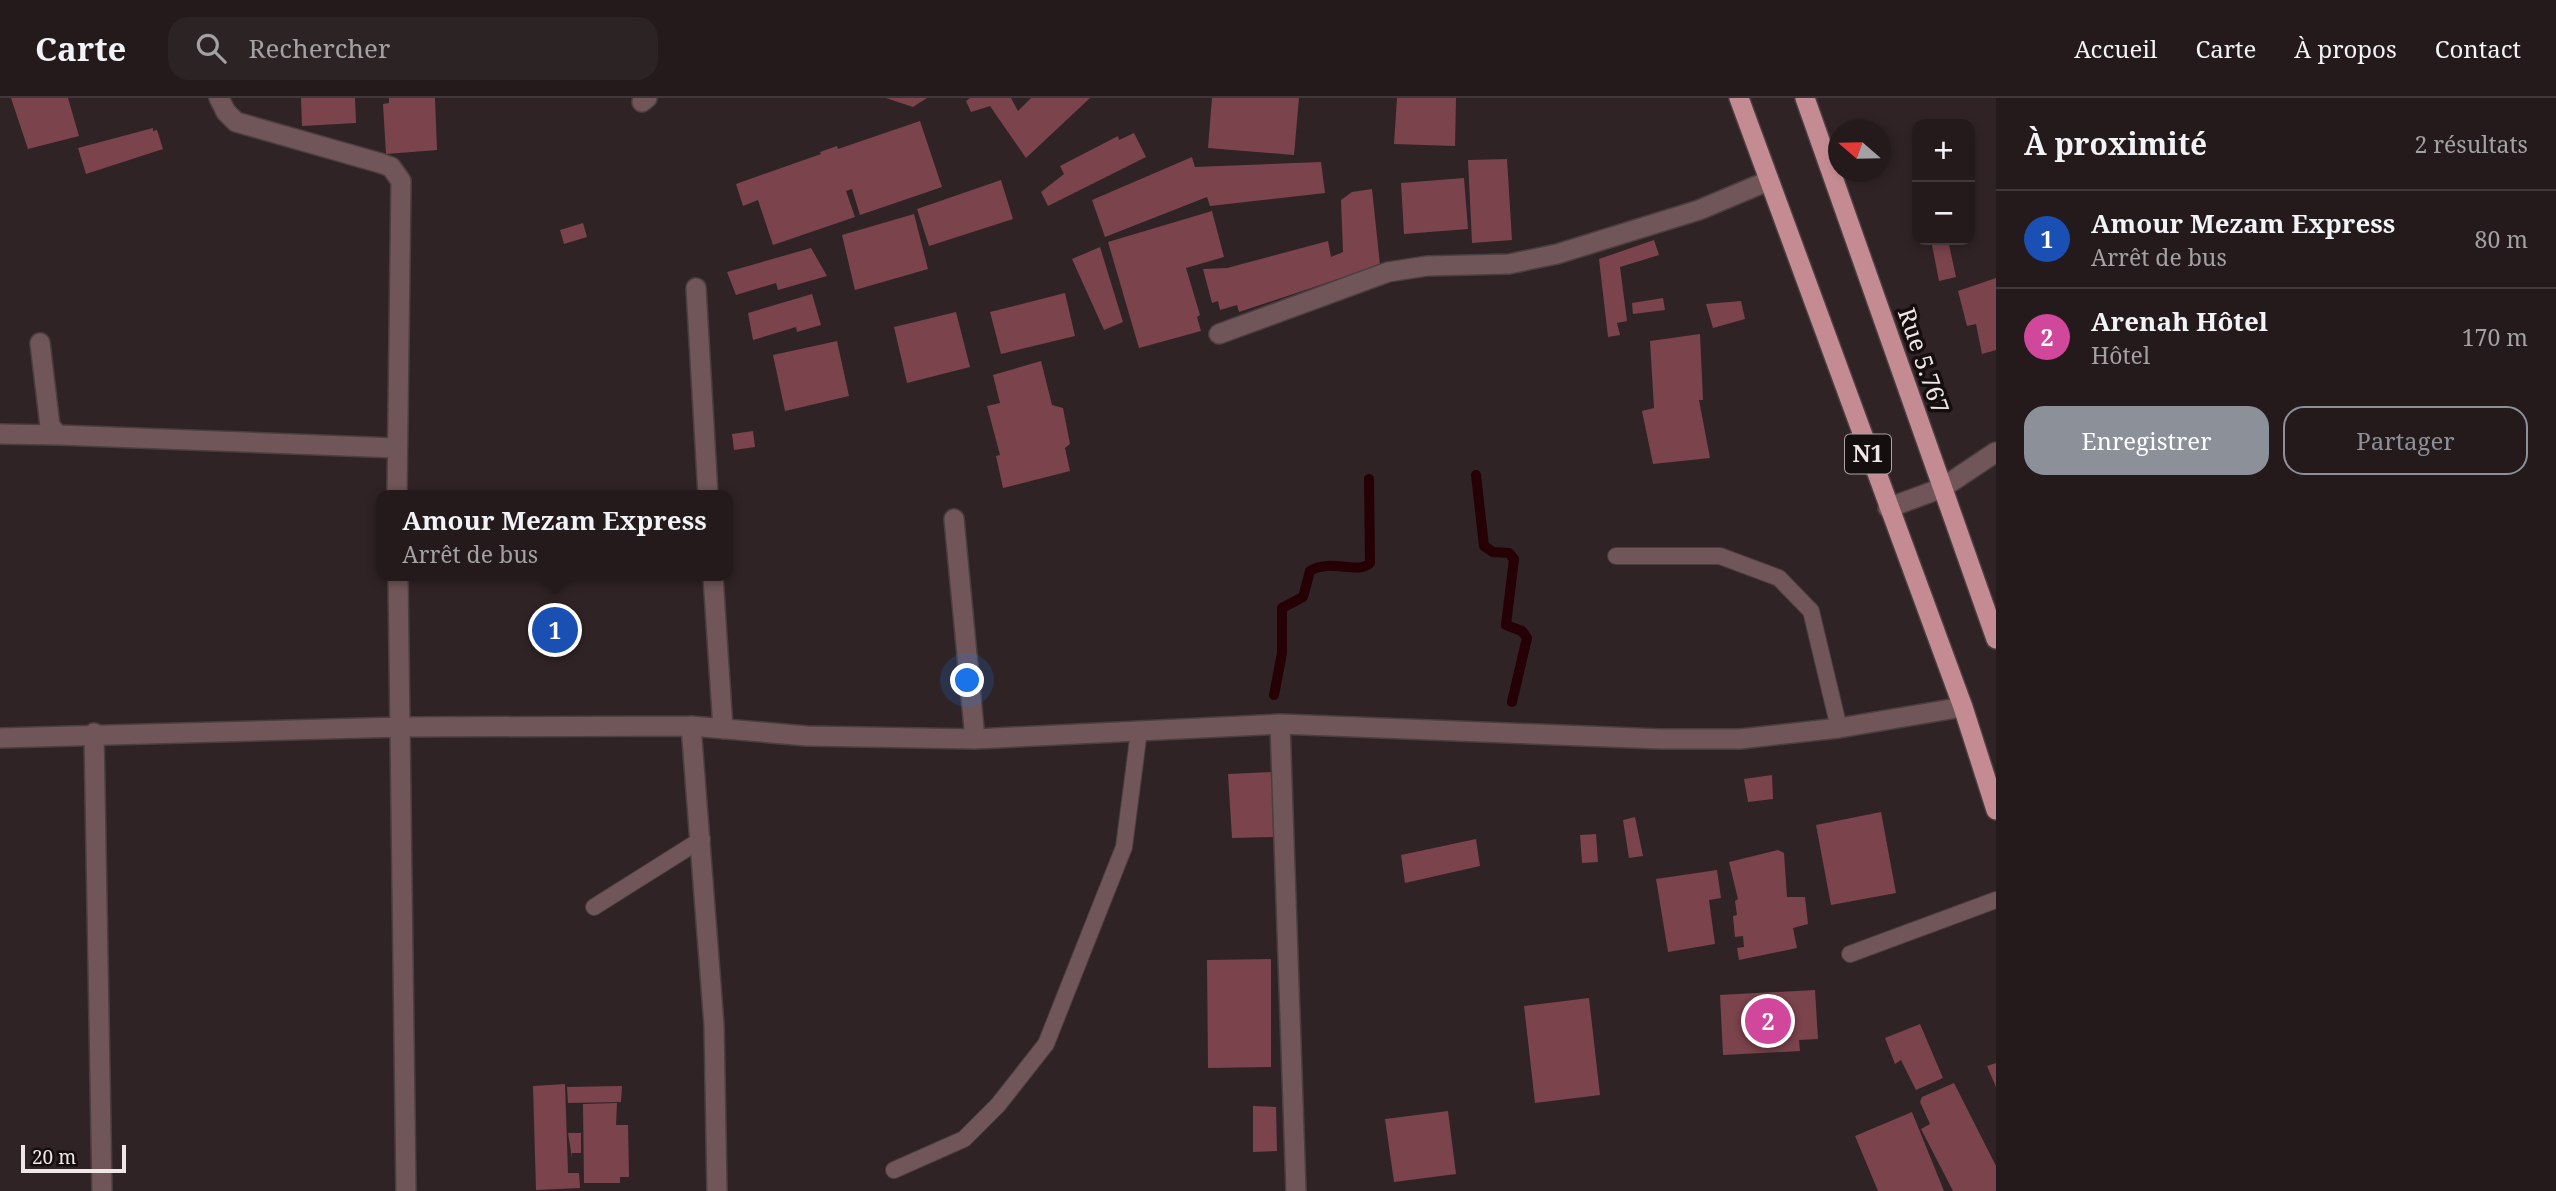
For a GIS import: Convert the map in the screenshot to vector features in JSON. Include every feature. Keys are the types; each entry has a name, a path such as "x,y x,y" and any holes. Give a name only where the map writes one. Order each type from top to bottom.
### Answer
{"highway":[{"name":"N1","path":"1739,98 1963,707 1996,810"},
{"name":"Rue 5.767","path":"1805,98 1996,639"}],"street":[{"path":"219,98 226,112 236,122 380,163 391,167 401,181 397,490"},
{"path":"1219,334 1388,272 1427,266 1509,264 1557,254 1699,210 1768,181"},
{"path":"696,288 708,490"},
{"path":"40,343 50,426 58,435"},
{"path":"0,434 396,448"},
{"path":"1888,508 1942,488 1996,452"},
{"path":"954,519 975,739"},
{"path":"398,581 407,1191"},
{"path":"713,581 723,729"},
{"path":"0,738 94,733 401,727 691,726 807,736 975,739 1280,724 1660,739 1740,739 1839,728 1963,707"},
{"path":"1280,724 1296,1191"},
{"path":"691,726 702,839 716,1065 717,1191"},
{"path":"94,733 102,1191"}],"lane":[{"path":"1616,556 1720,556 1779,578 1811,611 1839,728"},
{"path":"894,1170 964,1139 998,1105 1046,1044 1124,847 1139,731"},
{"path":"594,907 702,839"},
{"path":"1850,954 1996,900"}],"building":[{"path":"11,98 68,98 79,136 28,149"},
{"path":"301,98 355,98 356,123 302,126"},
{"path":"389,98 435,98 437,150 386,154 383,104 389,103"},
{"path":"886,98 927,98 913,107"},
{"path":"970,98 1011,98 1018,111 1031,98 1090,98 1026,158 990,106 971,112 966,101"},
{"path":"1212,98 1299,98 1294,155 1208,148"},
{"path":"1397,98 1456,98 1455,146 1394,144"},
{"path":"920,121 942,187 860,215 852,189 846,191 855,217 773,245 758,200 743,206 736,184 837,146 838,149"},
{"path":"153,128 153,131 157,130 163,149 86,174 78,148"},
{"path":"1134,133 1146,157 1048,206 1041,192 1064,174 1060,166 1118,136 1119,140"},
{"path":"1192,157 1195,167 1321,162 1325,193 1210,206 1207,197 1105,237 1092,200"},
{"path":"1507,159 1512,240 1472,243 1468,160"},
{"path":"1464,178 1468,229 1404,234 1401,183"},
{"path":"1001,180 1013,219 929,246 917,209"},
{"path":"1372,189 1380,265 1239,312 1237,305 1220,310 1218,301 1212,303 1203,269 1227,268 1328,241 1331,257 1343,252 1341,200 1352,192"},
{"path":"1212,211 1224,257 1186,268 1200,315 1197,317 1201,331 1139,348 1108,242"},
{"path":"914,214 928,269 855,290 842,235"},
{"path":"583,223 587,237 564,244 560,230"},
{"path":"1654,240 1659,255 1620,267 1627,321 1617,323 1620,335 1608,337 1599,259"},
{"path":"1932,245 1949,245 1956,277 1939,281"},
{"path":"1100,247 1123,322 1104,330 1072,259"},
{"path":"811,248 827,276 778,290 776,283 736,295 727,272"},
{"path":"1996,278 1996,350 1982,354 1976,324 1967,326 1958,291"},
{"path":"1065,293 1075,336 1001,354 990,312"},
{"path":"812,294 821,325 797,332 796,327 753,340 748,313"},
{"path":"1663,298 1665,310 1633,314 1632,303"},
{"path":"1741,301 1745,319 1713,328 1706,304"},
{"path":"956,312 970,367 907,383 894,327"},
{"path":"1700,334 1703,400 1699,400 1710,458 1653,464 1642,411 1654,408 1650,341"},
{"path":"837,341 849,396 785,411 773,355"},
{"path":"1041,361 1052,405 1063,408 1070,444 1065,448 1070,471 1003,488 996,456 1000,455 987,406 1000,403 993,375"},
{"path":"753,431 755,447 734,450 732,434"},
{"path":"1273,772 1275,837 1232,838 1228,774"},
{"path":"1772,775 1773,799 1748,802 1744,779"},
{"path":"1881,812 1896,893 1831,905 1816,825"},
{"path":"1635,817 1643,856 1629,858 1623,820"},
{"path":"1596,834 1598,862 1582,863 1580,835"},
{"path":"1476,839 1480,866 1405,883 1401,855"},
{"path":"1778,850 1784,853 1787,897 1805,897 1808,924 1793,928 1797,948 1739,960 1737,948 1744,947 1743,936 1735,937 1733,916 1737,915 1735,901 1738,899 1729,862"},
{"path":"1717,870 1721,898 1709,900 1715,944 1668,952 1656,879"},
{"path":"1271,959 1271,1067 1208,1068 1207,960"},
{"path":"1815,990 1818,1039 1799,1040 1800,1051 1723,1055 1720,995"},
{"path":"1589,998 1600,1095 1535,1103 1524,1006"},
{"path":"1920,1024 1943,1078 1916,1090 1901,1060 1895,1064 1885,1038"},
{"path":"1996,1063 1996,1087 1987,1066"},
{"path":"1954,1083 1996,1166 1996,1191 1953,1191 1921,1129 1930,1124 1920,1102 1922,1097"},
{"path":"565,1084 568,1173 579,1173 580,1188 536,1190 533,1086"},
{"path":"622,1086 621,1102 568,1103 567,1087"},
{"path":"617,1103 616,1125 628,1125 629,1177 620,1177 620,1183 584,1183 583,1104"},
{"path":"1253,1106 1276,1107 1277,1151 1253,1152"},
{"path":"1448,1111 1456,1174 1394,1182 1385,1119"},
{"path":"1912,1112 1944,1191 1878,1191 1855,1136"},
{"path":"568,1133 581,1133 581,1153 572,1153 572,1158"}],"waterway":[{"path":"1476,475 1484,546 1493,552 1509,553 1514,559 1506,625 1522,631 1527,638 1512,702"},
{"path":"1274,695 1282,653 1282,608 1303,597 1310,571 1318,567 1358,567 1370,563 1369,479"}],"place":[{"name":"Amour Mezam Express","path":"555,630"},
{"name":"Arenah Hôtel","path":"1768,1021"}]}
